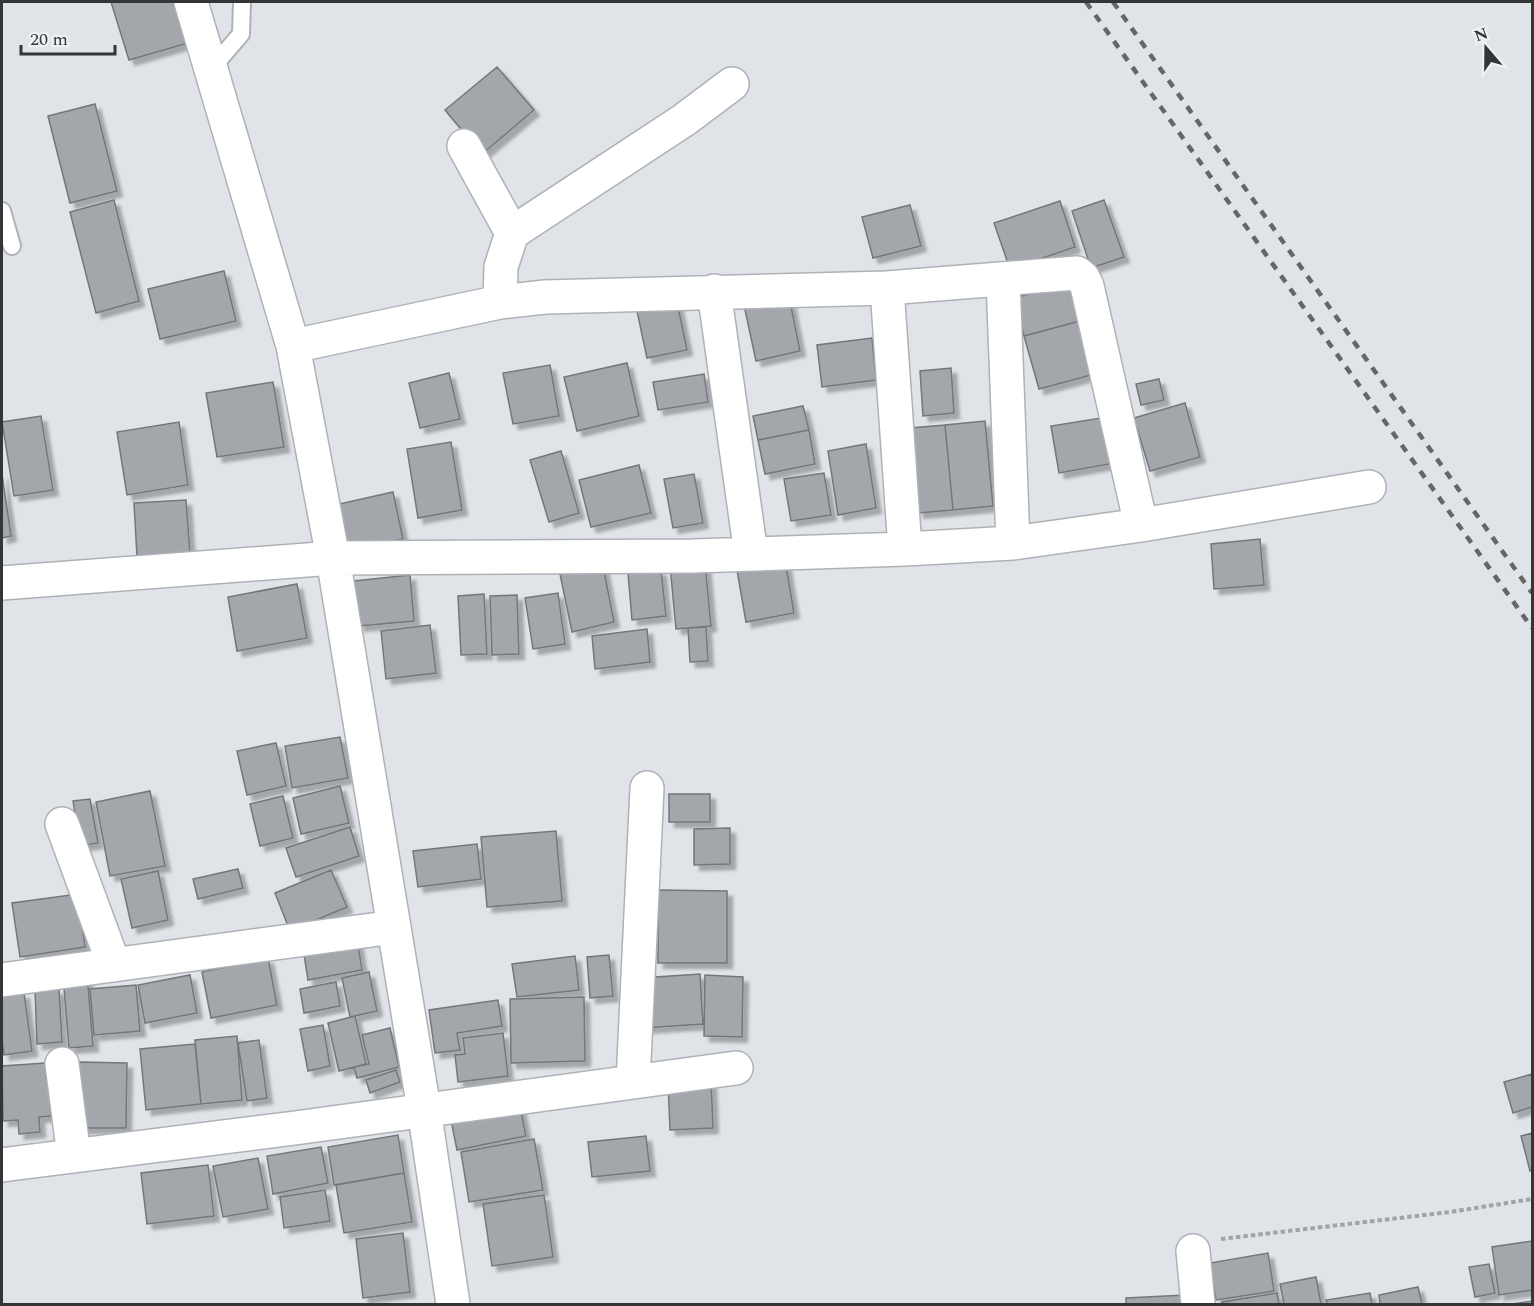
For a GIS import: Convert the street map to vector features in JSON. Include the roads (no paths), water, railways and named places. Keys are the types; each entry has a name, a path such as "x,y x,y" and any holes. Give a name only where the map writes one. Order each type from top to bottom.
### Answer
{"street":[{"path":"191,2 293,346 333,558 424,1109 453,1305"},
{"path":"500,302 501,267 512,232 684,120 732,84"},
{"path":"464,146 512,232"},
{"path":"293,346 500,302 590,294 887,288 1077,273 1087,286 1141,525"},
{"path":"1003,279 1013,543"},
{"path":"887,288 905,549"},
{"path":"714,291 751,554"},
{"path":"2,583 333,558 682,556 1013,543 1369,488"},
{"path":"633,1082 647,788"},
{"path":"62,824 114,965"},
{"path":"2,980 394,927"},
{"path":"62,1064 74,1156"},
{"path":"2,1165 736,1068"},
{"path":"1193,1251 1198,1305"}],"lane":[{"path":"211,69 240,34 242,2"},
{"path":"2,211 12,246"}],"railway":[{"path":"1086,2 1532,628"},
{"path":"1113,2 1532,593"}]}
